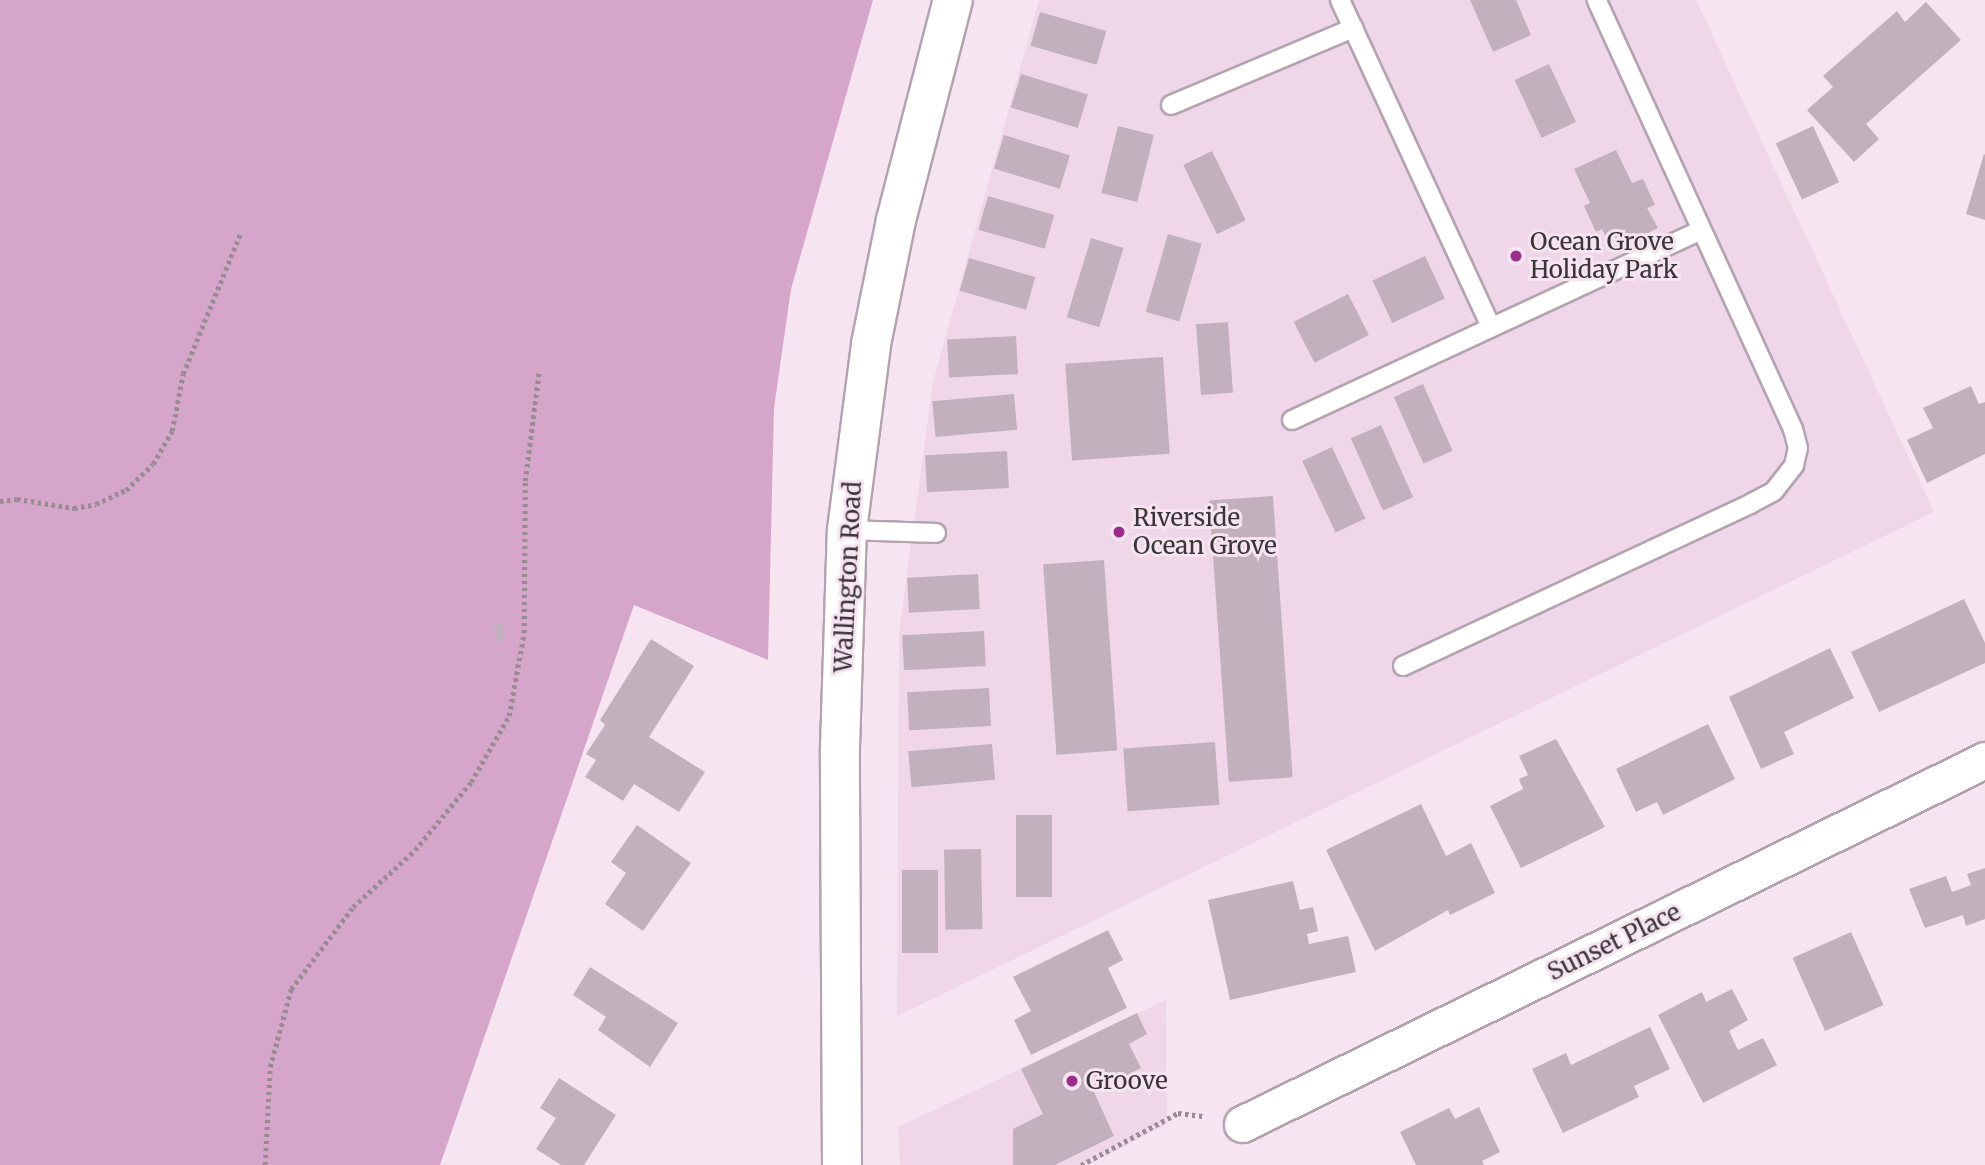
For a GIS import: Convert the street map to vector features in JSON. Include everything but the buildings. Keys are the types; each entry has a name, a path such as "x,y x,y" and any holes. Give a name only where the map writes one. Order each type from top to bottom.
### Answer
{"street":[{"name":"Wallington Road","path":"842,1165 840,748 847,530 876,319 896,220 953,0"},
{"name":"Sunset Place","path":"1242,1124 1985,760"}],"lane":[{"path":"1340,0 1491,327"},
{"path":"1404,666 1750,504 1785,481 1798,448 1793,429 1597,0"},
{"path":"1171,105 1353,28"},
{"path":"1292,420 1701,230"},
{"path":"847,530 936,533"}],"path":[{"path":"0,501 17,499 74,508 96,504 126,490 153,464 172,431 183,374 241,233"},
{"path":"265,1165 270,1067 291,989 353,907 415,850 471,782 509,716 524,634 525,481 539,371"},
{"path":"1081,1165 1178,1113 1242,1124"}],"shaded area":[{"path":"0,0 873,0 791,289 774,408 768,660 634,605 440,1165 0,1165"},
{"path":"1039,0 1696,0 1934,512 897,1016 899,632 933,382"},
{"path":"1166,1000 1167,1124 1088,1165 900,1165 898,1127"}],"place":[{"name":"Ocean Grove Holiday Park","path":"1516,256"},
{"name":"Riverside Ocean Grove","path":"1119,532"},
{"name":"Groove","path":"1072,1081"}]}
